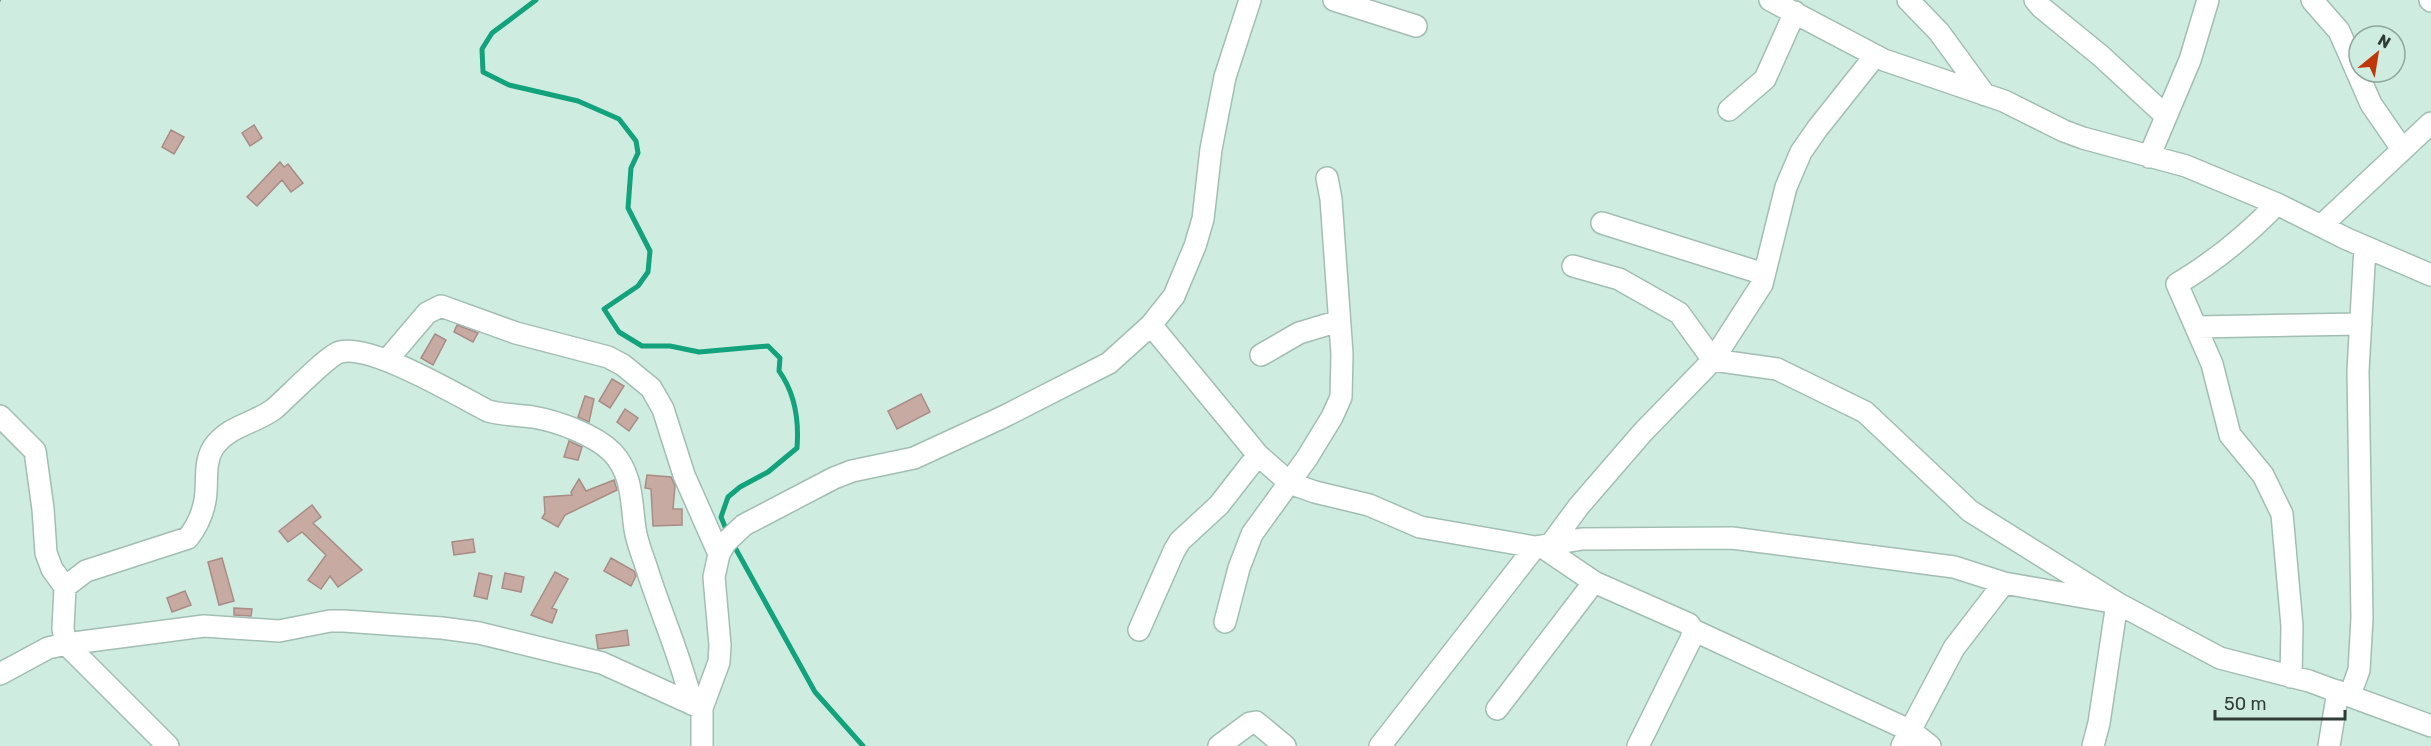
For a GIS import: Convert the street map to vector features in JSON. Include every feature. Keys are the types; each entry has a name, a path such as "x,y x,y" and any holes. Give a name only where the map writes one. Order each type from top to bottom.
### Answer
{"street":[{"path":"697,706 719,662 720,645 714,577 719,554 726,542 744,525 834,478 852,471 914,458 1003,417 1109,363 1151,325 1174,296 1195,246 1203,219 1211,149 1225,77 1250,0"},
{"path":"1334,0 1416,26"},
{"path":"1770,0 1875,56 2004,101 2064,131 2186,166 2277,204 2365,247 2431,275"},
{"path":"1908,0 1939,32 1985,95"},
{"path":"2035,0 2101,56 2166,116"},
{"path":"2149,157 2190,60 2208,0"},
{"path":"2312,0 2339,31 2372,104 2402,149"},
{"path":"1729,110 1765,79 1796,12"},
{"path":"1380,746 1542,546 1643,432 1713,360 1762,284 1786,187 1801,152 1875,56"},
{"path":"2321,226 2431,123"},
{"path":"1226,622 1239,568 1252,534 1307,458 1332,417 1341,397 1342,354 1331,199 1327,178"},
{"path":"2277,204 2252,230 2177,284 2212,364 2230,435 2263,475 2282,514 2292,626 2291,676"},
{"path":"1602,223 1764,274"},
{"path":"2329,746 2344,693 2359,670 2362,618 2358,371 2365,247"},
{"path":"1573,266 1619,279 1679,313 1713,360 1777,369 1865,412 1970,511 2117,603 2220,658 2291,676 2344,693 2431,726"},
{"path":"387,360 427,313 441,306 516,333 608,357 623,365 651,388 663,409 684,475 719,554"},
{"path":"1261,355 1299,333 1339,321"},
{"path":"2196,327 2361,324"},
{"path":"1151,325 1258,455 1289,481 1315,492 1369,505 1419,526 1542,546 1582,539 1732,538 1954,567 2004,583 2117,603"},
{"path":"65,587 86,571 188,538 203,512 207,461 212,449 226,432 273,410 339,352 354,352 387,360 488,411 561,424 594,440 611,452 621,464 631,489 635,531 654,592 697,706 702,746"},
{"path":"0,416 35,451 46,553 52,569 65,587 63,629 66,644 168,746"},
{"path":"1139,630 1180,541 1219,505 1258,455"},
{"path":"1542,546 1594,582 1689,624 1693,630 1907,739 1930,746"},
{"path":"1497,709 1594,582"},
{"path":"1907,739 1954,648 2004,583"},
{"path":"2093,746 2099,723 2117,603"},
{"path":"0,674 48,648 66,644 204,626 279,631 330,621 344,621 479,633 602,663 697,706"},
{"path":"1638,746 1691,639 1693,630"},
{"path":"1219,746 1250,723 1256,722 1285,746"}],"building":[{"path":"254,125 262,138 250,146 242,133"},
{"path":"171,130 184,137 174,154 162,147"},
{"path":"280,162 284,167 288,164 303,183 291,192 282,180 257,206 247,197"},
{"path":"457,325 478,333 473,342 454,332"},
{"path":"435,334 446,340 433,365 421,358"},
{"path":"612,379 624,386 610,408 599,401"},
{"path":"921,394 930,412 897,429 888,411"},
{"path":"585,396 594,399 589,422 578,417"},
{"path":"625,409 638,418 629,431 617,422"},
{"path":"569,441 582,447 578,460 564,457"},
{"path":"647,475 671,477 675,486 673,509 682,509 682,525 653,526 651,489 645,488"},
{"path":"579,479 586,491 614,480 617,490 565,515 558,527 542,518 545,513 544,497 572,495 571,492"},
{"path":"312,505 321,517 313,523 362,570 338,587 330,576 321,589 308,580 326,555 302,532 288,542 279,531"},
{"path":"473,539 475,552 454,555 452,542"},
{"path":"222,558 234,601 219,605 208,562"},
{"path":"611,558 634,571 636,576 631,586 604,571"},
{"path":"555,572 568,579 552,608 557,610 552,623 531,615"},
{"path":"479,573 492,576 487,599 474,596"},
{"path":"505,573 524,577 521,592 502,588"},
{"path":"185,591 191,605 172,612 167,598"},
{"path":"234,608 252,609 251,616 234,615"},
{"path":"627,630 629,645 598,649 596,635"}],"waterway":[{"path":"536,0 492,33 482,49 483,72 509,85 578,101 619,119 636,141 638,153 631,168 628,208 650,251 648,272 638,286 604,309 619,332 642,346 670,346 699,352 768,346 780,358 779,371 789,389 795,408 797,448 768,472 740,487 728,497 721,517 728,534"},
{"path":"732,542 815,692 863,746"}]}
